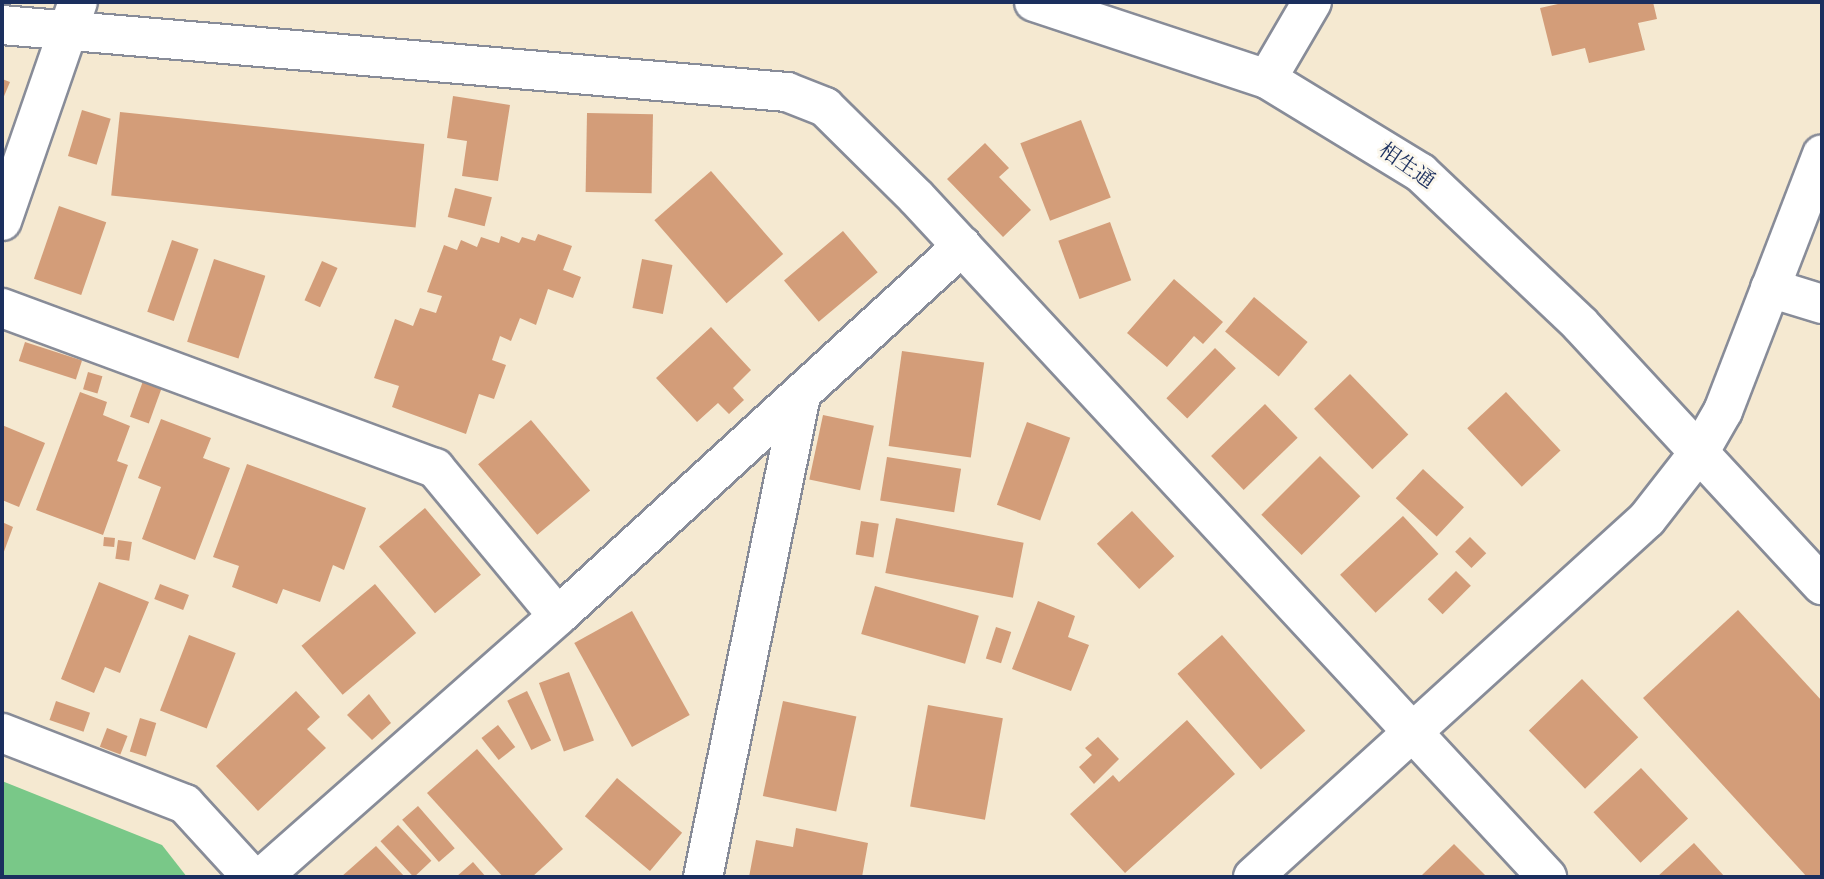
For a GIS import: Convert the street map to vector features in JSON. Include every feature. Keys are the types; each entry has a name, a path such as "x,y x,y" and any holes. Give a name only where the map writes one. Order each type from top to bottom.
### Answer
{"street":[{"name":"相生通","path":"1034,2 1267,79 1421,173 1580,324 1822,585"},
{"path":"1267,79 1312,2"},
{"path":"2,221 75,16"},
{"path":"2,25 75,16 787,92 825,107 962,246 1547,877"},
{"path":"1253,877 1647,519 1700,451 1723,411 1822,154"},
{"path":"262,877 558,616 962,246"},
{"path":"1770,288 1822,304"},
{"path":"2,308 435,468 558,616"},
{"path":"703,877 801,396"},
{"path":"2,733 186,804 252,877"}],"green space":[{"path":"2,781 162,845 187,877 2,877"}],"building":[{"path":"1567,2 1653,2 1657,19 1638,23 1645,50 1589,63 1585,48 1552,56 1540,8"},
{"path":"2,79 10,82 2,101"},
{"path":"453,96 510,105 498,181 462,176 467,141 447,138"},
{"path":"82,110 111,119 97,165 68,156"},
{"path":"120,112 424,144 416,228 111,196"},
{"path":"587,113 653,114 652,193 586,192"},
{"path":"1081,120 1111,197 1050,221 1020,143"},
{"path":"985,143 1009,168 999,177 1031,210 1003,237 947,179"},
{"path":"711,171 783,254 727,303 654,220"},
{"path":"455,188 492,197 485,226 448,217"},
{"path":"59,206 106,222 81,295 34,279"},
{"path":"1110,222 1131,280 1080,299 1058,241"},
{"path":"843,231 878,272 819,322 784,280"},
{"path":"538,234 572,246 563,270 581,277 573,298 548,289 536,325 520,318 511,341 500,336 492,360 506,365 494,399 479,394 466,434 392,407 399,386 374,378 395,319 413,326 420,308 436,313 442,296 427,292 444,245 457,250 461,240 477,247 481,237 499,243 501,236 519,243 522,237 535,241"},
{"path":"172,240 198,249 174,321 147,312"},
{"path":"214,259 265,276 238,358 187,342"},
{"path":"642,259 672,265 663,314 632,308"},
{"path":"322,261 338,268 320,307 305,300"},
{"path":"1174,279 1223,322 1203,344 1194,336 1167,367 1127,333"},
{"path":"1254,297 1308,342 1279,376 1225,331"},
{"path":"711,327 751,370 733,388 744,400 729,414 718,403 697,422 656,378"},
{"path":"25,342 82,361 76,380 19,361"},
{"path":"1215,348 1236,368 1187,418 1166,398"},
{"path":"902,351 984,363 971,458 889,446"},
{"path":"88,372 102,376 97,393 83,389"},
{"path":"1350,374 1408,434 1372,469 1314,409"},
{"path":"143,381 162,388 149,424 130,417"},
{"path":"80,392 107,402 103,415 130,426 117,461 128,465 103,535 36,510"},
{"path":"1506,392 1561,451 1522,487 1467,428"},
{"path":"1265,404 1298,438 1244,490 1211,456"},
{"path":"823,415 874,426 860,490 809,480"},
{"path":"161,419 211,438 203,458 230,468 195,560 142,539 161,487 138,478"},
{"path":"531,420 590,490 537,535 478,464"},
{"path":"1027,422 1070,438 1040,520 997,505"},
{"path":"2,425 45,443 19,507 2,500"},
{"path":"1320,456 1360,496 1302,555 1261,515"},
{"path":"887,457 961,469 954,512 880,500"},
{"path":"247,464 366,508 344,570 333,565 320,602 283,589 277,604 232,587 239,566 213,557"},
{"path":"1423,469 1464,507 1437,536 1396,498"},
{"path":"425,508 481,575 435,613 379,547"},
{"path":"1132,511 1174,556 1139,589 1097,544"},
{"path":"1403,516 1438,554 1376,613 1340,575"},
{"path":"896,518 1024,543 1013,598 885,573"},
{"path":"861,521 879,524 873,557 856,555"},
{"path":"2,522 13,527 2,557"},
{"path":"104,537 115,538 114,547 103,546"},
{"path":"1470,537 1486,553 1471,568 1455,552"},
{"path":"118,540 132,542 129,561 115,559"},
{"path":"1456,571 1471,586 1443,614 1428,599"},
{"path":"99,582 149,602 120,673 105,667 94,693 61,679"},
{"path":"160,584 189,595 183,610 154,599"},
{"path":"375,584 416,633 343,695 301,646"},
{"path":"875,586 979,616 965,664 861,634"},
{"path":"1038,601 1075,616 1068,637 1089,645 1071,691 1012,669"},
{"path":"1738,610 1822,701 1822,877 1807,877 1643,698"},
{"path":"632,611 690,715 632,747 574,643"},
{"path":"996,627 1011,632 1001,663 986,658"},
{"path":"189,635 236,653 207,729 160,711"},
{"path":"1222,635 1305,731 1261,770 1177,674"},
{"path":"569,672 594,741 564,752 539,683"},
{"path":"1582,679 1638,737 1585,789 1529,730"},
{"path":"296,691 320,717 307,729 326,748 258,811 216,766"},
{"path":"527,691 551,740 531,750 507,701"},
{"path":"369,694 391,723 372,740 347,715"},
{"path":"56,701 90,713 84,732 49,720"},
{"path":"783,701 856,717 836,811 763,796"},
{"path":"928,705 1003,718 985,820 910,806"},
{"path":"140,718 156,723 146,756 130,751"},
{"path":"1187,720 1235,774 1125,873 1070,814 1113,775 1119,782"},
{"path":"498,725 515,747 499,760 481,738"},
{"path":"107,728 128,736 120,755 100,747"},
{"path":"1098,737 1119,759 1094,784 1079,767 1092,755 1085,748"},
{"path":"477,749 563,849 532,877 503,877 427,793"},
{"path":"1641,768 1688,818 1641,863 1593,812"},
{"path":"617,778 682,833 650,871 585,816"},
{"path":"418,806 455,848 439,862 402,820"},
{"path":"398,825 431,861 414,877 380,841"},
{"path":"796,828 868,843 862,877 749,877 756,840 793,847"},
{"path":"1694,843 1725,877 1657,877"},
{"path":"1454,844 1487,877 1420,877"},
{"path":"376,846 405,877 341,877"},
{"path":"473,862 486,877 456,877"}]}
